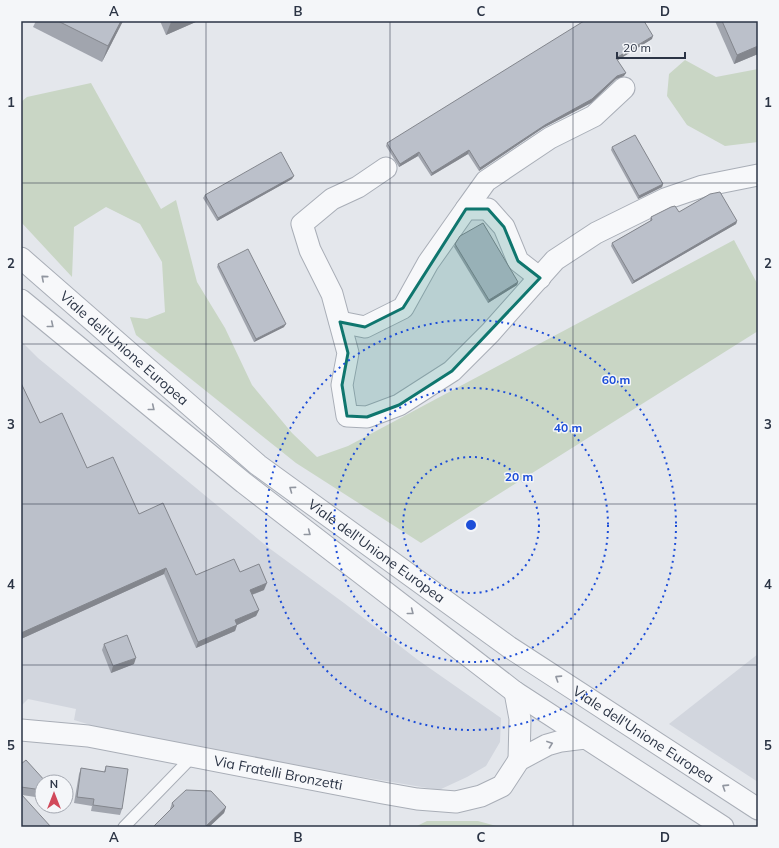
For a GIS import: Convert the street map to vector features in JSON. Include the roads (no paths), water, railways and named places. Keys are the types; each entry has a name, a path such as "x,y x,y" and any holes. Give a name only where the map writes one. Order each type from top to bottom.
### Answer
{"street":[{"path":"340,322 365,327 403,308 428,263 486,181 550,138 594,116 624,88"},
{"path":"386,168 358,187 332,199 302,224 310,250 332,294 348,353 342,385 347,416 367,417 399,405 452,371 490,333 555,260 596,234 665,199 703,186 758,175"},
{"path":"466,209 488,209 504,227 518,261 540,278"},
{"name":"Viale dell'Unione Europea","path":"21,258 258,465 509,647 758,809"},
{"name":"Viale dell'Unione Europea","path":"21,300 244,483 515,692 723,827"},
{"path":"515,692 520,719 519,760"},
{"name":"Via Fratelli Bronzetti","path":"21,730 88,736 417,799 456,802 481,796 502,786 519,760 547,745 561,741 585,738"}],"lane":[{"path":"124,827 193,756"}]}
